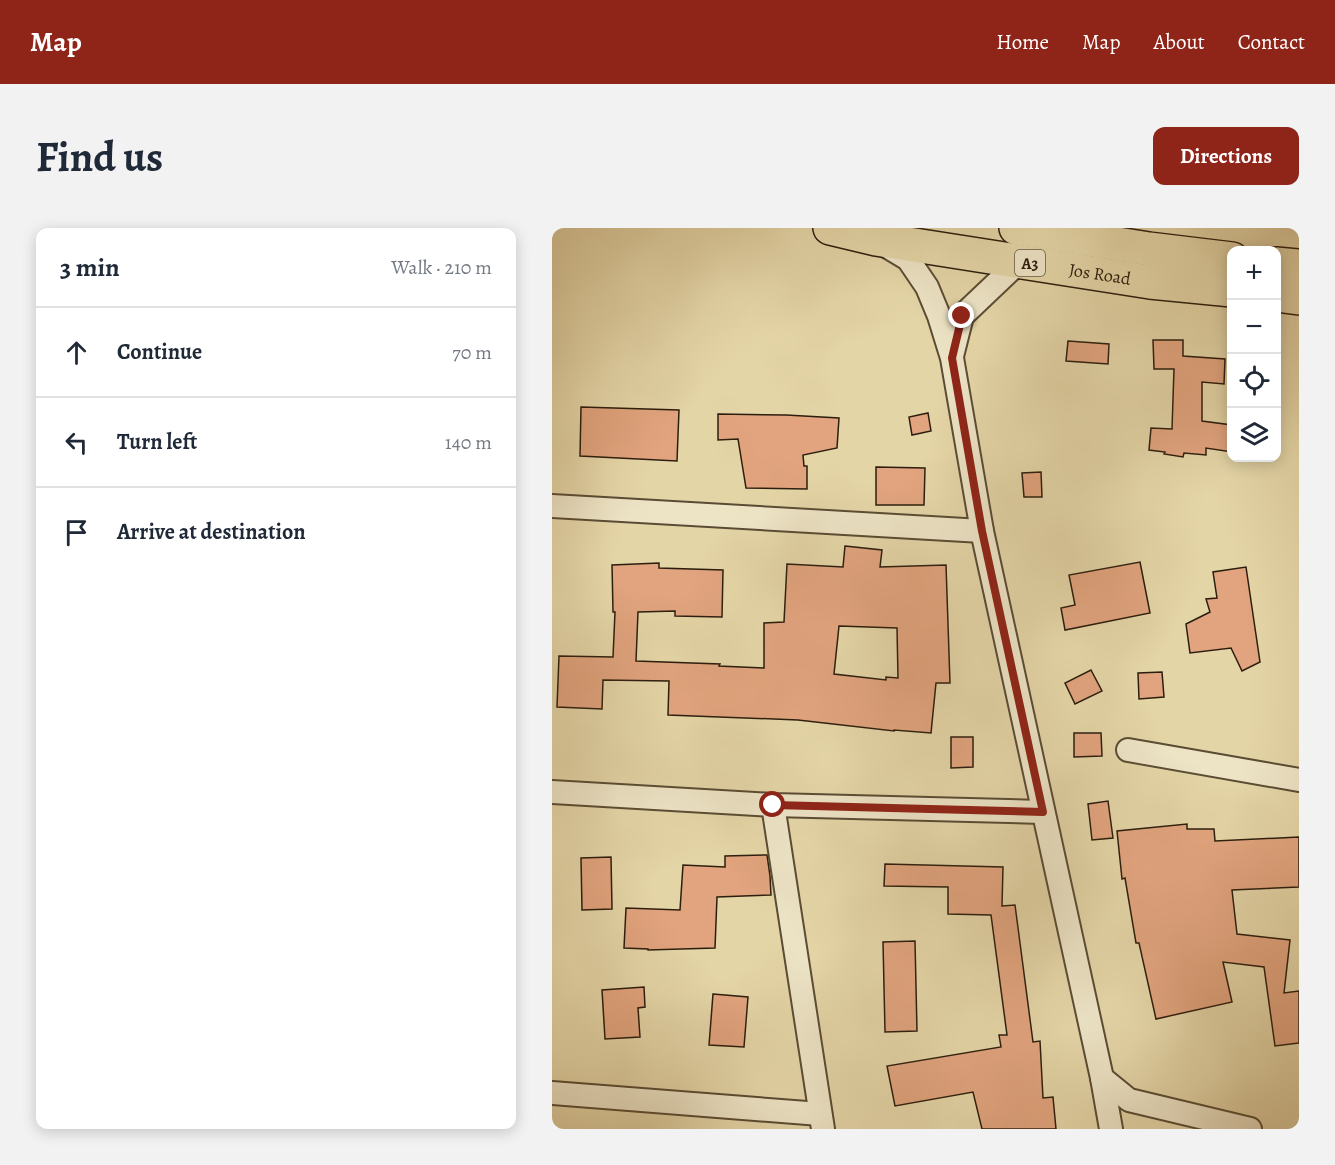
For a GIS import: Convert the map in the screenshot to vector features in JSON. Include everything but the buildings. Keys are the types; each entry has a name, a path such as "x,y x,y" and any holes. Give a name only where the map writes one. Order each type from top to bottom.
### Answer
{"highway":[{"name":"Jos Road","path":"830,228 876,239 1150,282 1227,290"},
{"name":"Jos Road","path":"1016,228 1149,249 1227,257"},
{"path":"1281,264 1299,266"},
{"path":"1281,296 1299,298"}],"street":[{"path":"876,239 908,259 927,287 952,358 982,531 1102,1078 1111,1129"},
{"path":"952,358 962,316 1020,261"},
{"path":"552,506 982,531"},
{"path":"1128,750 1299,780"},
{"path":"552,792 773,805 1043,812"},
{"path":"552,1093 822,1121 773,805"},
{"path":"1102,1078 1129,1100 1250,1129"}],"route":[{"path":"773,805 1043,812 982,531 952,358 962,316"}]}
